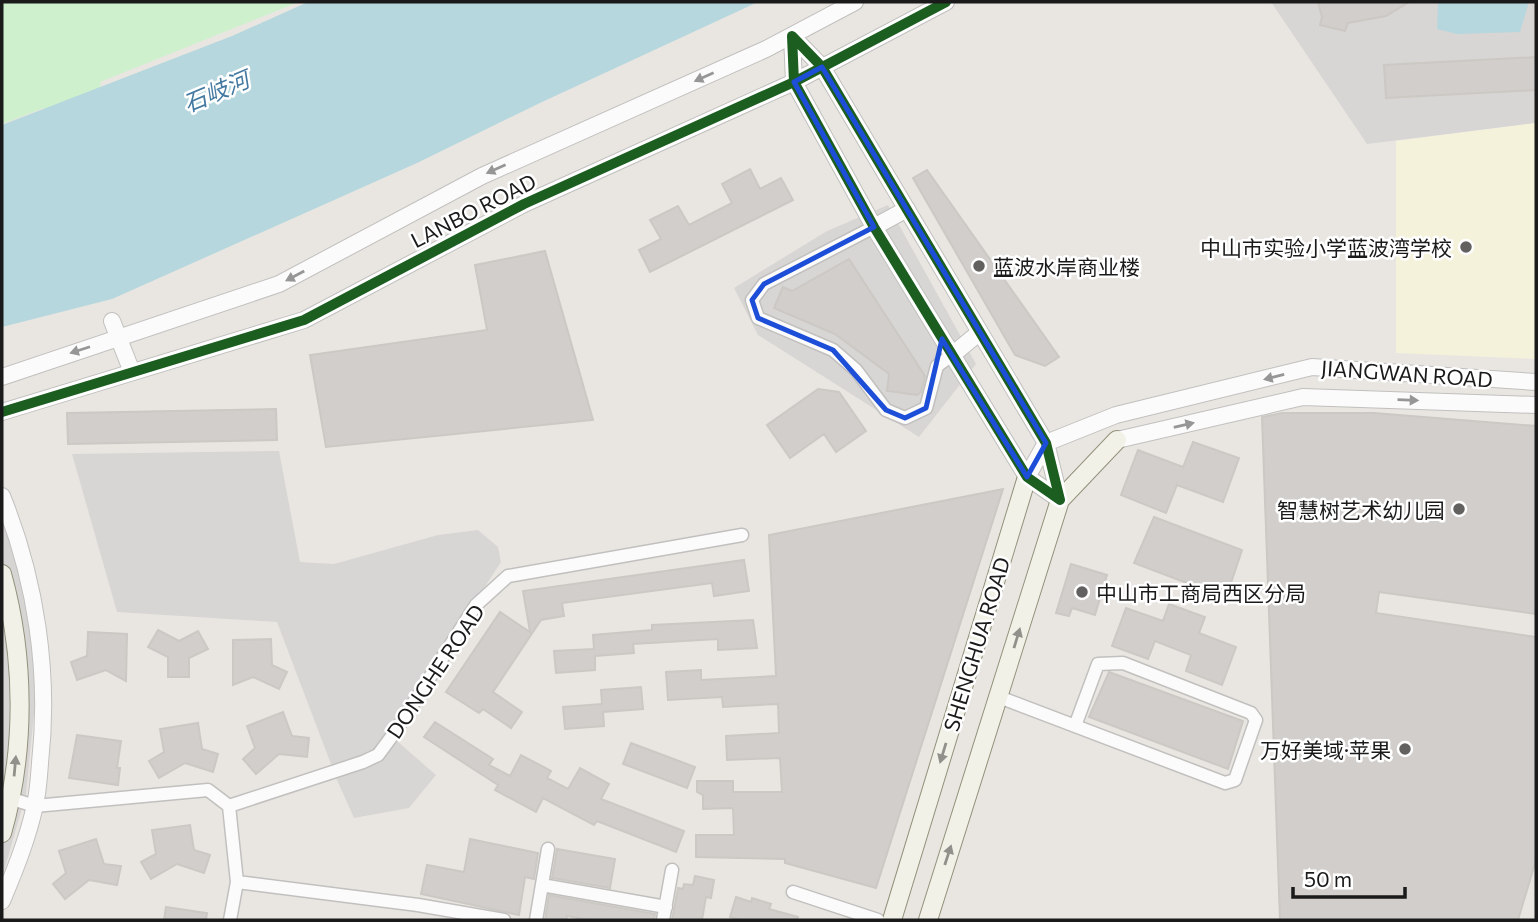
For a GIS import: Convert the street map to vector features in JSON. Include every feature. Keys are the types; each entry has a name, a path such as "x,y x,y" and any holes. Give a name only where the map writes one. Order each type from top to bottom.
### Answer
{"main road":[{"name":"SHENGHUA ROAD","path":"928,920 1060,500 1117,440"},
{"name":"SHENGHUA ROAD","path":"892,920 1027,477"},
{"path":"2,574 13,614 20,709 12,799 2,833"}],"street":[{"name":"LANBO ROAD","path":"2,377 279,285 481,176 766,50 855,2"},
{"name":"LANBO ROAD","path":"2,412 304,320 524,204 794,82 946,2"},
{"path":"792,36 821,67 1046,443 1060,500"},
{"path":"792,36 794,82 874,227 1027,477 1060,500"},
{"path":"906,209 764,284 752,300 758,318 833,350 856,370 886,410 905,418 926,408 937,366 980,332"},
{"path":"112,321 132,372"},
{"name":"JIANGWAN ROAD","path":"1046,443 1116,415 1312,367 1536,382"},
{"name":"JIANGWAN ROAD","path":"1117,440 1303,397 1536,405"},
{"name":"SHENGHUA ROAD","path":"1027,477 1046,443"},
{"path":"2,496 32,595 43,665 43,736 35,806 15,871 2,901"},
{"name":"DONGHE ROAD","path":"229,806 377,755 476,605 508,576 742,535"},
{"path":"999,697 1075,726 1225,783 1235,780 1256,720 1251,713 1123,663 1113,662 1098,664 1075,726"},
{"path":"12,799 35,806 208,790 229,806 237,881 230,920"},
{"path":"536,920 548,849"},
{"path":"542,885 664,914 672,870"},
{"path":"237,881 418,905 504,920"},
{"path":"793,892 878,920"}],"highlighted area":[{"path":"822,67 1046,443 1027,477 942,339 926,408 905,418 886,410 833,350 758,318 752,300 764,284 874,227 794,82"}],"shaded area":[{"path":"1271,2 1536,2 1536,123 1367,144"},
{"name":"中山市实验小学蓝波湾学校","path":"1536,123 1536,359 1396,353 1396,141"},
{"path":"888,205 976,364 919,437 758,335 734,288 827,231"},
{"path":"279,451 300,562 334,564 438,535 478,530 498,547 501,562 389,734 436,775 409,808 354,818 277,622 117,612 72,454"}],"green space":[{"path":"3,2 299,2 100,82 103,98 54,117 44,108 2,124"}],"water":[{"name":"石岐河","path":"308,2 758,2 417,163 112,299 2,327 2,125 232,36"},
{"path":"1438,2 1529,2 1520,32 1457,34 1437,29"}],"pier":[{"path":"2,482 28,591 36,693 26,794 2,878"}],"building":[{"path":"1318,2 1409,2 1386,16 1348,23 1345,31 1320,25 1322,17"},
{"path":"1536,57 1536,90 1386,98 1384,65"},
{"path":"750,169 760,189 781,178 793,200 650,272 639,250 661,239 650,220 678,206 689,225 732,203 722,184"},
{"name":"蓝波水岸商业楼","path":"927,170 1059,357 1045,366 1015,355 913,178"},
{"path":"545,251 593,420 326,447 310,355 487,330 475,265"},
{"path":"849,259 925,376 921,392 917,395 887,391 889,374 835,334 774,308 783,287 792,291"},
{"path":"818,389 839,392 866,431 836,452 824,434 790,458 767,425"},
{"path":"276,409 277,440 68,444 67,413"},
{"name":"万好美域·苹果","path":"1282,413 1374,413 1536,426 1536,614 1379,592 1376,613 1536,637 1536,860 1518,920 1280,920 1262,417"},
{"path":"1193,442 1239,458 1223,502 1177,485 1166,513 1121,495 1138,450 1183,467"},
{"path":"1003,489 876,888 785,863 785,859 696,857 696,835 734,835 733,808 703,809 703,795 697,792 697,781 733,781 733,792 782,792 780,758 727,760 726,736 779,733 778,704 723,707 722,697 668,700 666,672 701,670 701,680 776,676 769,535"},
{"path":"1154,517 1242,550 1226,598 1134,563"},
{"path":"744,560 749,591 714,596 712,583 562,603 564,616 541,620 493,692 522,712 511,728 483,709 479,713 446,692 500,612 530,632 523,591"},
{"name":"中山市工商局西区分局","path":"1071,564 1107,575 1095,615 1072,608 1069,616 1056,613"},
{"path":"1169,604 1205,617 1199,633 1236,647 1222,685 1186,671 1191,655 1155,641 1148,659 1112,646 1126,608 1163,621"},
{"path":"753,620 757,648 718,650 718,639 633,644 634,653 595,656 595,670 556,673 554,651 594,649 593,635 652,630 652,625"},
{"path":"158,630 179,641 198,631 208,649 189,658 189,677 168,677 168,657 148,647"},
{"path":"88,632 127,634 126,681 106,670 77,680 71,662 87,656"},
{"path":"271,639 272,665 287,672 279,689 253,677 233,685 233,640"},
{"path":"1109,672 1243,721 1228,769 1089,717"},
{"path":"641,687 643,709 603,712 604,726 565,729 563,707 602,704 601,690"},
{"path":"283,712 292,736 309,738 307,757 279,754 256,774 243,759 255,748 247,726"},
{"path":"435,722 493,759 489,765 510,776 521,755 551,771 547,778 568,789 580,768 609,784 601,799 684,831 676,852 597,821 594,825 543,798 536,812 495,790 498,785 424,737"},
{"path":"198,723 202,749 218,754 213,772 185,763 159,778 149,761 164,752 160,729"},
{"path":"77,735 121,741 117,768 120,768 118,785 69,778"},
{"path":"631,743 695,767 687,788 623,764"},
{"path":"190,825 194,850 210,855 204,873 177,864 151,879 141,862 156,854 152,830"},
{"path":"96,839 104,864 121,866 117,885 89,880 65,899 53,884 66,873 59,851"},
{"path":"470,839 538,853 534,879 525,877 519,915 421,894 427,865 464,872"},
{"path":"557,849 615,859 610,888 552,878"},
{"path":"695,876 714,880 711,898 706,897 702,920 672,920 678,888 683,889 684,884 693,885"},
{"path":"549,895 655,914 654,920 589,920 567,916 566,920 545,920"},
{"path":"736,897 751,902 752,898 771,904 769,909 798,917 797,920 741,920 730,917"},
{"path":"166,907 207,913 206,920 164,920"}],"cycle path":[{"path":"2,412 304,320 524,204 794,82 946,2"},
{"path":"792,36 822,67 1046,443 1060,500 1027,477 874,227 794,82 792,36"}],"place":[{"name":"中山市实验小学蓝波湾学校","path":"1466,247"},
{"name":"蓝波水岸商业楼","path":"979,266"},
{"name":"智慧树艺术幼儿园","path":"1459,509"},
{"name":"中山市工商局西区分局","path":"1082,592"},
{"name":"万好美域·苹果","path":"1405,749"}]}
